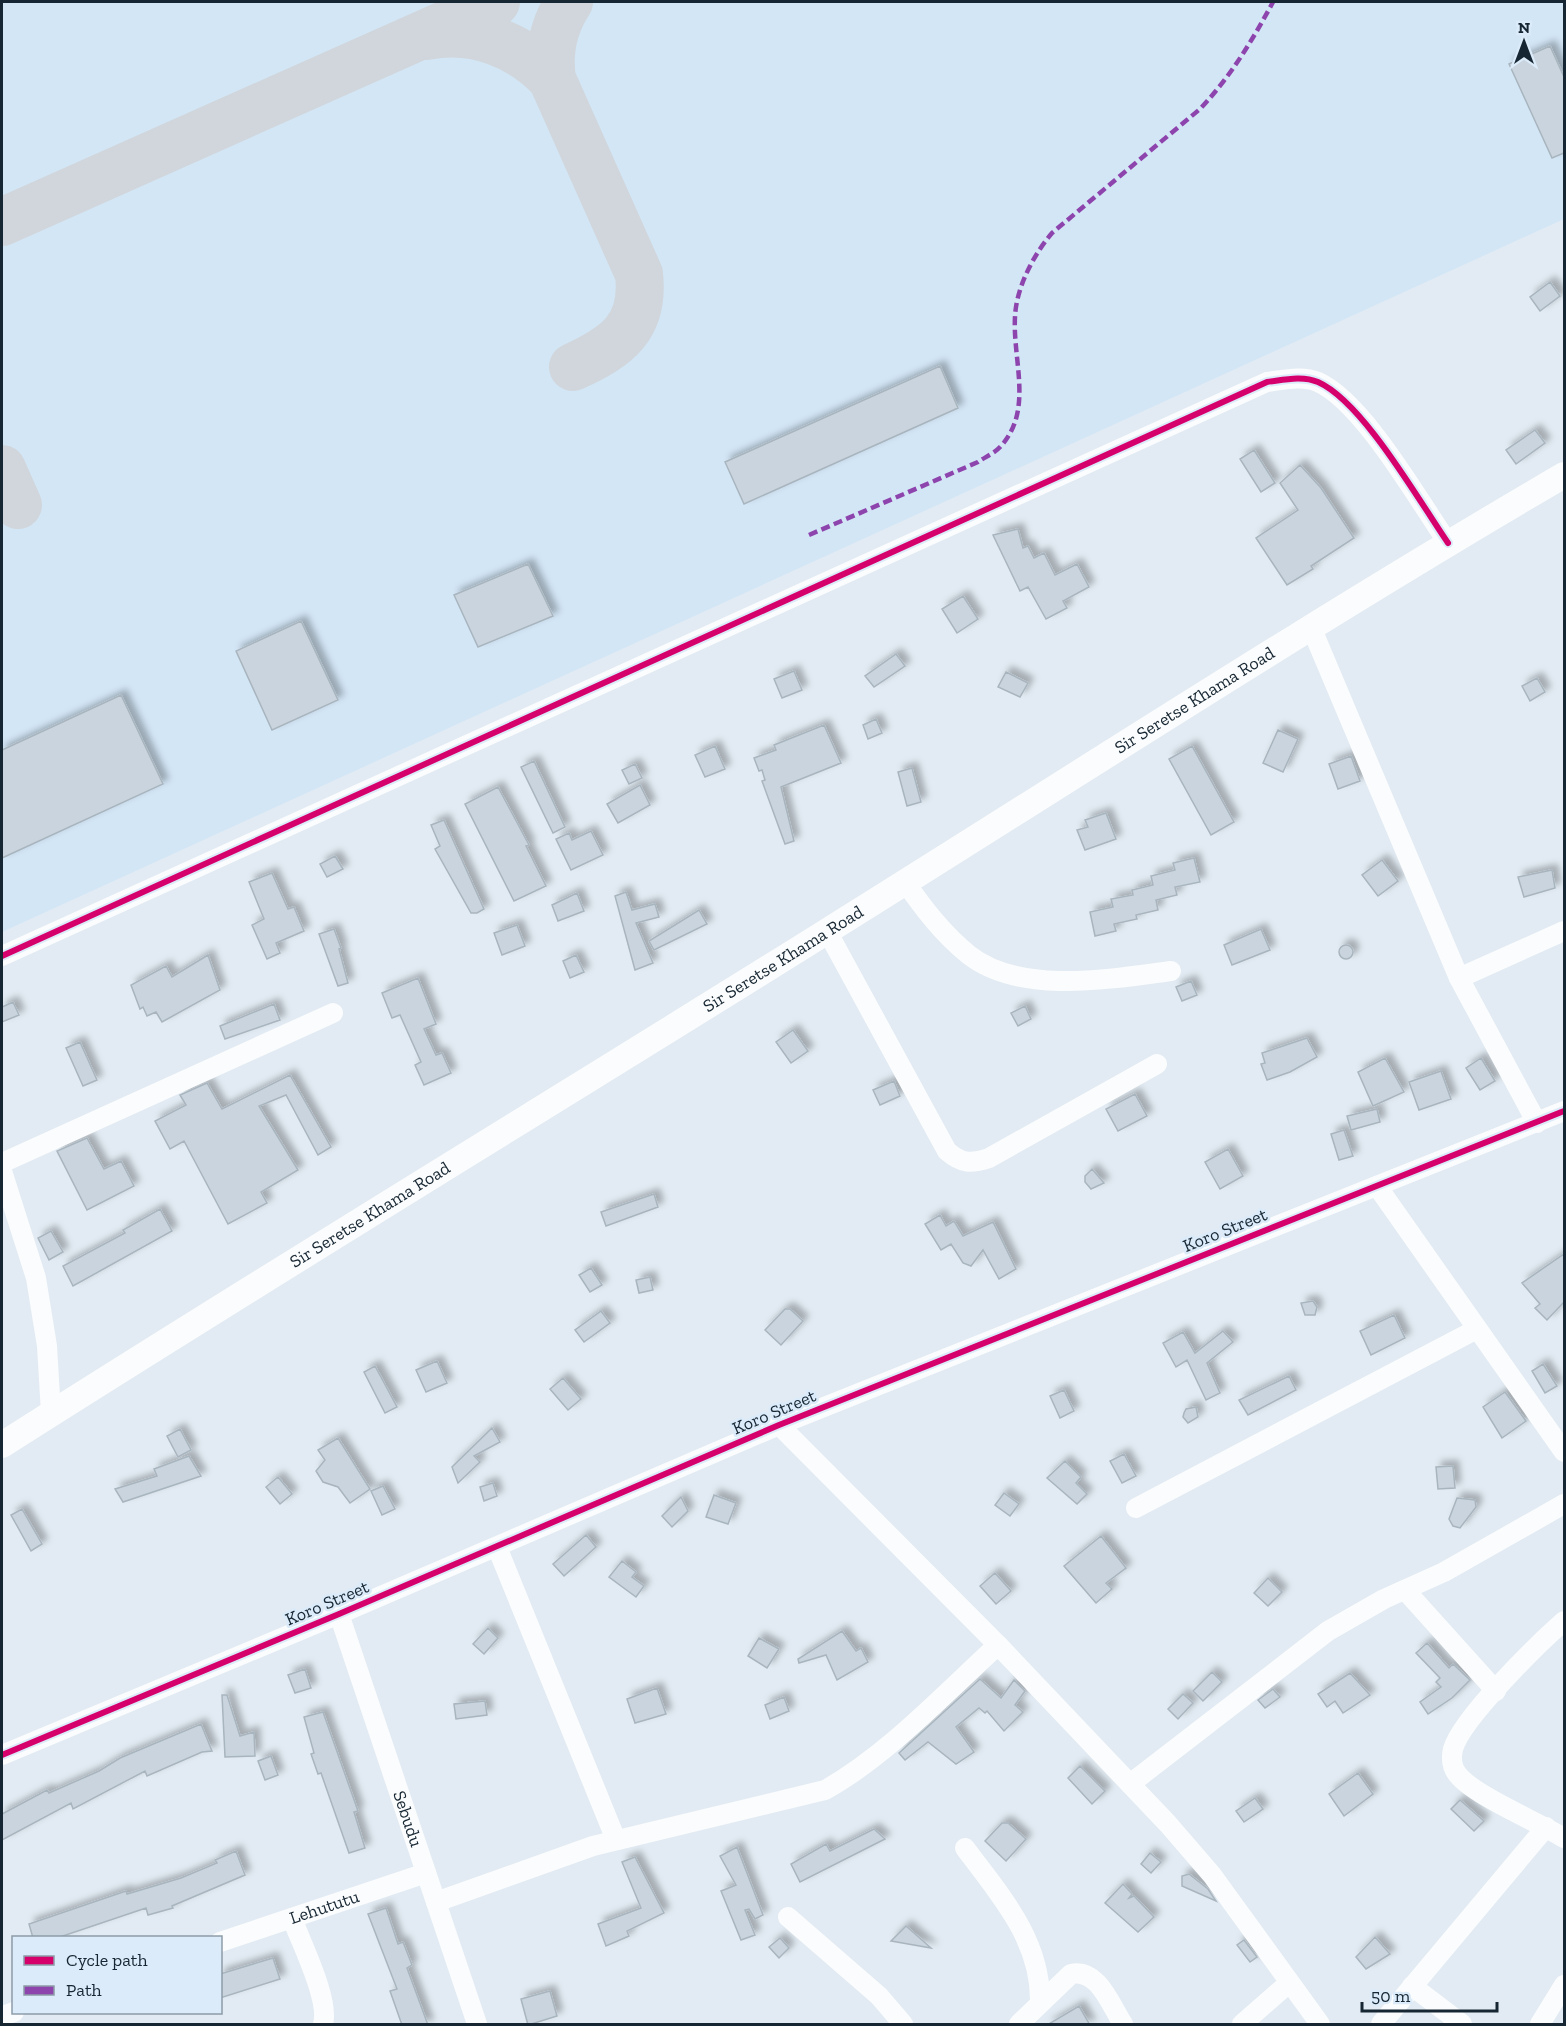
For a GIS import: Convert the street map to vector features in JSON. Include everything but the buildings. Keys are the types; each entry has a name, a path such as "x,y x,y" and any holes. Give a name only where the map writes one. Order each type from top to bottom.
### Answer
{"main road":[{"name":"Sir Seretse Khama Road","path":"2,1444 1311,627 1564,475"}],"street":[{"path":"2,956 1267,382 1293,378 1317,381 1338,395 1357,413 1375,436 1448,543"},
{"path":"1311,627 1459,978 1537,1123"},
{"path":"905,882 940,929 970,956 993,969 1019,978 1109,979 1171,971"},
{"path":"827,931 947,1151 959,1161 972,1163 989,1158 1157,1064"},
{"path":"1459,978 1564,931"},
{"path":"2,1163 333,1013"},
{"name":"Koro Street","path":"2,1755 339,1614 779,1425 1564,1111"},
{"path":"2,1171 36,1278 47,1346 51,1413"},
{"path":"1377,1186 1564,1452"},
{"path":"1136,1508 1477,1329"},
{"path":"779,1425 999,1645 1130,1784 1212,1875 1320,2025"},
{"path":"1130,1784 1328,1632 1404,1590 1444,1572 1564,1504"},
{"path":"496,1547 616,1840"},
{"path":"1404,1590 1496,1691"},
{"name":"Sebudu","path":"339,1614 477,2025"},
{"path":"1564,1622 1519,1664 1463,1730 1454,1747 1451,1759 1456,1773 1476,1791 1564,1838"},
{"path":"436,1902 616,1840 825,1790 848,1776 892,1740 999,1645"},
{"path":"1381,2025 1546,1827"},
{"path":"965,1848 1006,1903 1029,1942 1036,1962 1040,2002"},
{"name":"Lehututu","path":"222,1941 426,1873"},
{"path":"788,1917 879,1996 903,2025"},
{"path":"292,1918 322,2000 325,2017 323,2025"},
{"path":"1019,2025 1071,1974 1081,1971 1091,1975 1123,2025"},
{"path":"1242,2025 1288,1983"},
{"path":"1540,2025 1564,1985"},
{"path":"1412,1986 1462,2025"}],"shaded area":[{"path":"2,2 1564,2 1564,219 2,932"}],"taxiway":[{"path":"2,222 496,2"},
{"path":"569,2 559,20 553,39 552,79 639,274 640,292 637,308 625,333 603,351 573,367"},
{"path":"427,36 462,34 495,41 525,56 552,79"},
{"path":"2,469 18,505"}],"marked path":[{"path":"809,535 978,462 1001,446 1011,431 1017,414 1019,379 1016,307 1021,287 1034,258 1052,233 1200,109 1222,84 1240,58 1273,2"}],"cycle path":[{"path":"2,956 1267,382 1306,379 1318,382 1335,393 1353,410 1389,454 1448,543"},
{"path":"2,1755 339,1614 779,1425 1564,1111"}]}
